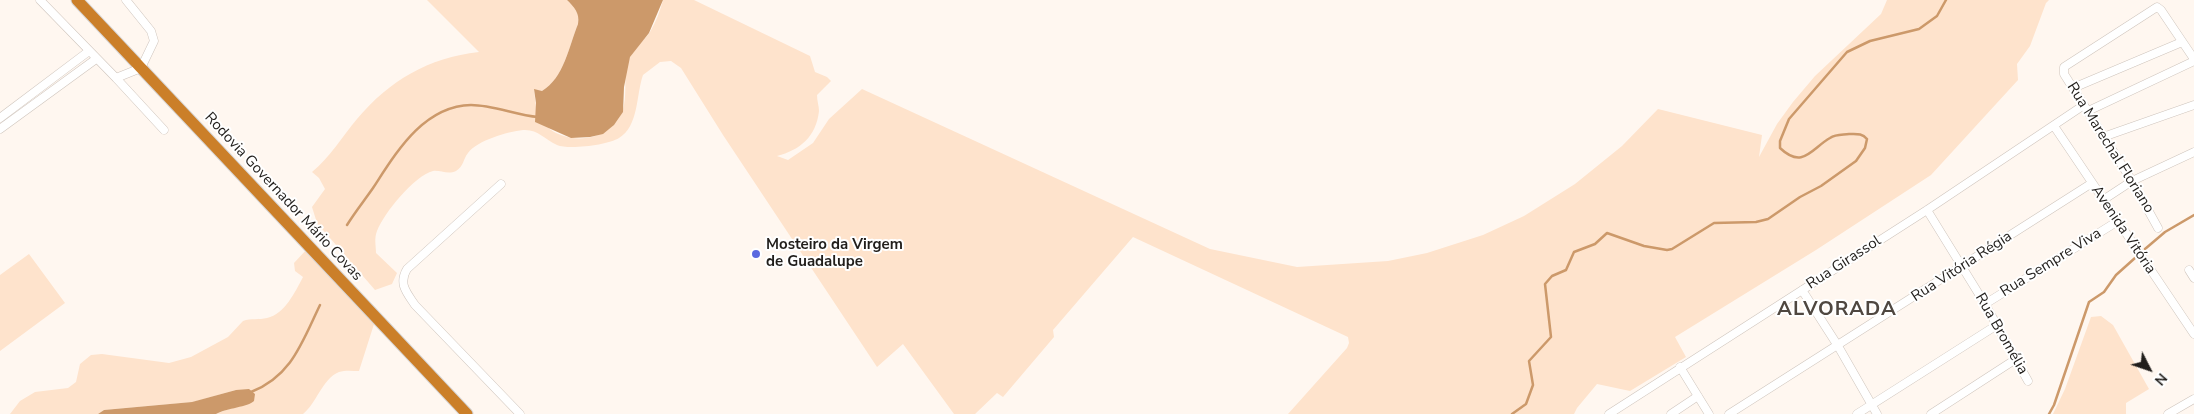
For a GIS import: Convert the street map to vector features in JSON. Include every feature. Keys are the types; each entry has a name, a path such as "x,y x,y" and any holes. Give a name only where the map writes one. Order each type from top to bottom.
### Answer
{"highway":[{"name":"Rodovia Governador Mário Covas","path":"77,0 467,414"}],"street":[{"path":"40,0 164,130"},
{"path":"116,78 141,68 154,41 151,31 126,0"},
{"name":"Rua Marechal Floriano","path":"2158,228 2132,181 2064,74 2064,67 2157,7 2161,10 2182,42"},
{"path":"2073,88 2182,42 2194,60"},
{"path":"0,118 89,51"},
{"path":"0,129 96,59"},
{"name":"Rua Girassol","path":"1609,414 1928,210 2054,126 2086,108 2194,60"},
{"path":"2103,137 2194,104"},
{"name":"Avenida Vitória","path":"2054,126 2194,334"},
{"path":"2103,200 2132,181 2194,152"},
{"name":"Rua Vitória Régia","path":"1729,414 2092,183"},
{"path":"501,184 407,269 402,283 415,305 520,414"},
{"name":"Rua Bromélia","path":"1928,210 1985,304 2028,381"},
{"name":"Rua Sempre Viva","path":"1985,304 2118,221"},
{"path":"2189,270 2194,278"},
{"path":"1802,290 1838,346 1877,414"},
{"path":"1857,414 1997,325"},
{"path":"1931,414 2016,359"},
{"path":"1680,367 1708,414"},
{"path":"1670,414 1698,396"},
{"path":"2171,414 2194,399"}],"shaded area":[{"path":"427,0 567,0 576,10 578,24 561,70 556,78 542,91 534,90 537,115 551,130 566,137 587,138 598,135 614,124 624,105 626,71 629,59 633,51 650,32 663,0 694,0 810,56 815,72 827,77 831,81 817,95 819,111 817,120 806,141 793,150 777,156 788,160 813,143 829,119 862,89 1210,249 1297,267 1388,261 1427,253 1483,235 1524,216 1575,184 1622,146 1658,109 1762,135 1759,157 1777,124 1793,102 1815,76 1881,14 1887,0 2049,0 2046,3 2030,46 2017,64 2018,80 1931,175 1816,250 1675,337 1686,357 1630,391 1597,384 1574,414 1288,414 1347,348 1349,343 1348,337 1133,237 1053,330 1054,337 1003,397 997,393 975,414 954,414 903,344 877,367 723,135 681,68 671,61 660,62 643,75 634,118 625,133 614,141 570,147 552,143 533,131 516,131 493,137 473,148 468,153 461,167 456,171 450,173 433,171 417,180 400,196 377,231 375,239 376,253 397,273 392,284 375,290 317,223 312,207 325,189 319,178 312,172 370,105 397,82 411,73 443,60 479,52"},
{"path":"567,0 663,0 649,33 630,57 624,87 623,112 614,125 603,134 590,137 571,138 535,122 536,103 534,89 542,91 556,78 565,61 578,24 577,13"},
{"path":"307,249 375,321 359,371 341,371 333,375 303,414 216,414 233,407 236,390 193,402 104,410 98,414 10,414 20,401 35,392 68,388 76,382 80,364 91,355 102,354 169,363 191,357 228,337 243,321 273,316 289,302 297,289 303,277 295,271 294,263"},
{"path":"29,254 65,303 0,351 0,275"},
{"path":"2101,316 2113,325 2149,389 2126,403 2126,414 2053,414 2065,389 2091,317"},
{"path":"249,389 255,394 254,401 247,405 216,414 98,414 104,410 192,402 236,390"}],"waterway":[{"path":"1512,414 1526,404 1533,385 1529,361 1551,337 1545,284 1552,276 1566,270 1574,252 1595,244 1607,233 1644,246 1667,250 1672,249 1714,223 1756,222 1768,219 1800,197 1821,186 1856,161 1865,148 1867,139 1857,134 1835,136 1807,155 1795,157 1780,148 1780,141 1789,119 1847,52 1870,41 1919,29 1937,16 1946,0"},
{"path":"347,225 401,147 425,122 439,113 454,107 471,105 538,117"},
{"path":"2145,249 2165,232 2194,215"},
{"path":"2049,414 2054,405 2089,302 2104,292 2116,275 2135,258"},
{"path":"251,392 277,377 286,367 301,345 320,305"}],"place":[{"name":"Mosteiro da Virgem de Guadalupe","path":"756,254"}],"district":[{"name":"ALVORADA","path":"1837,310"}]}
